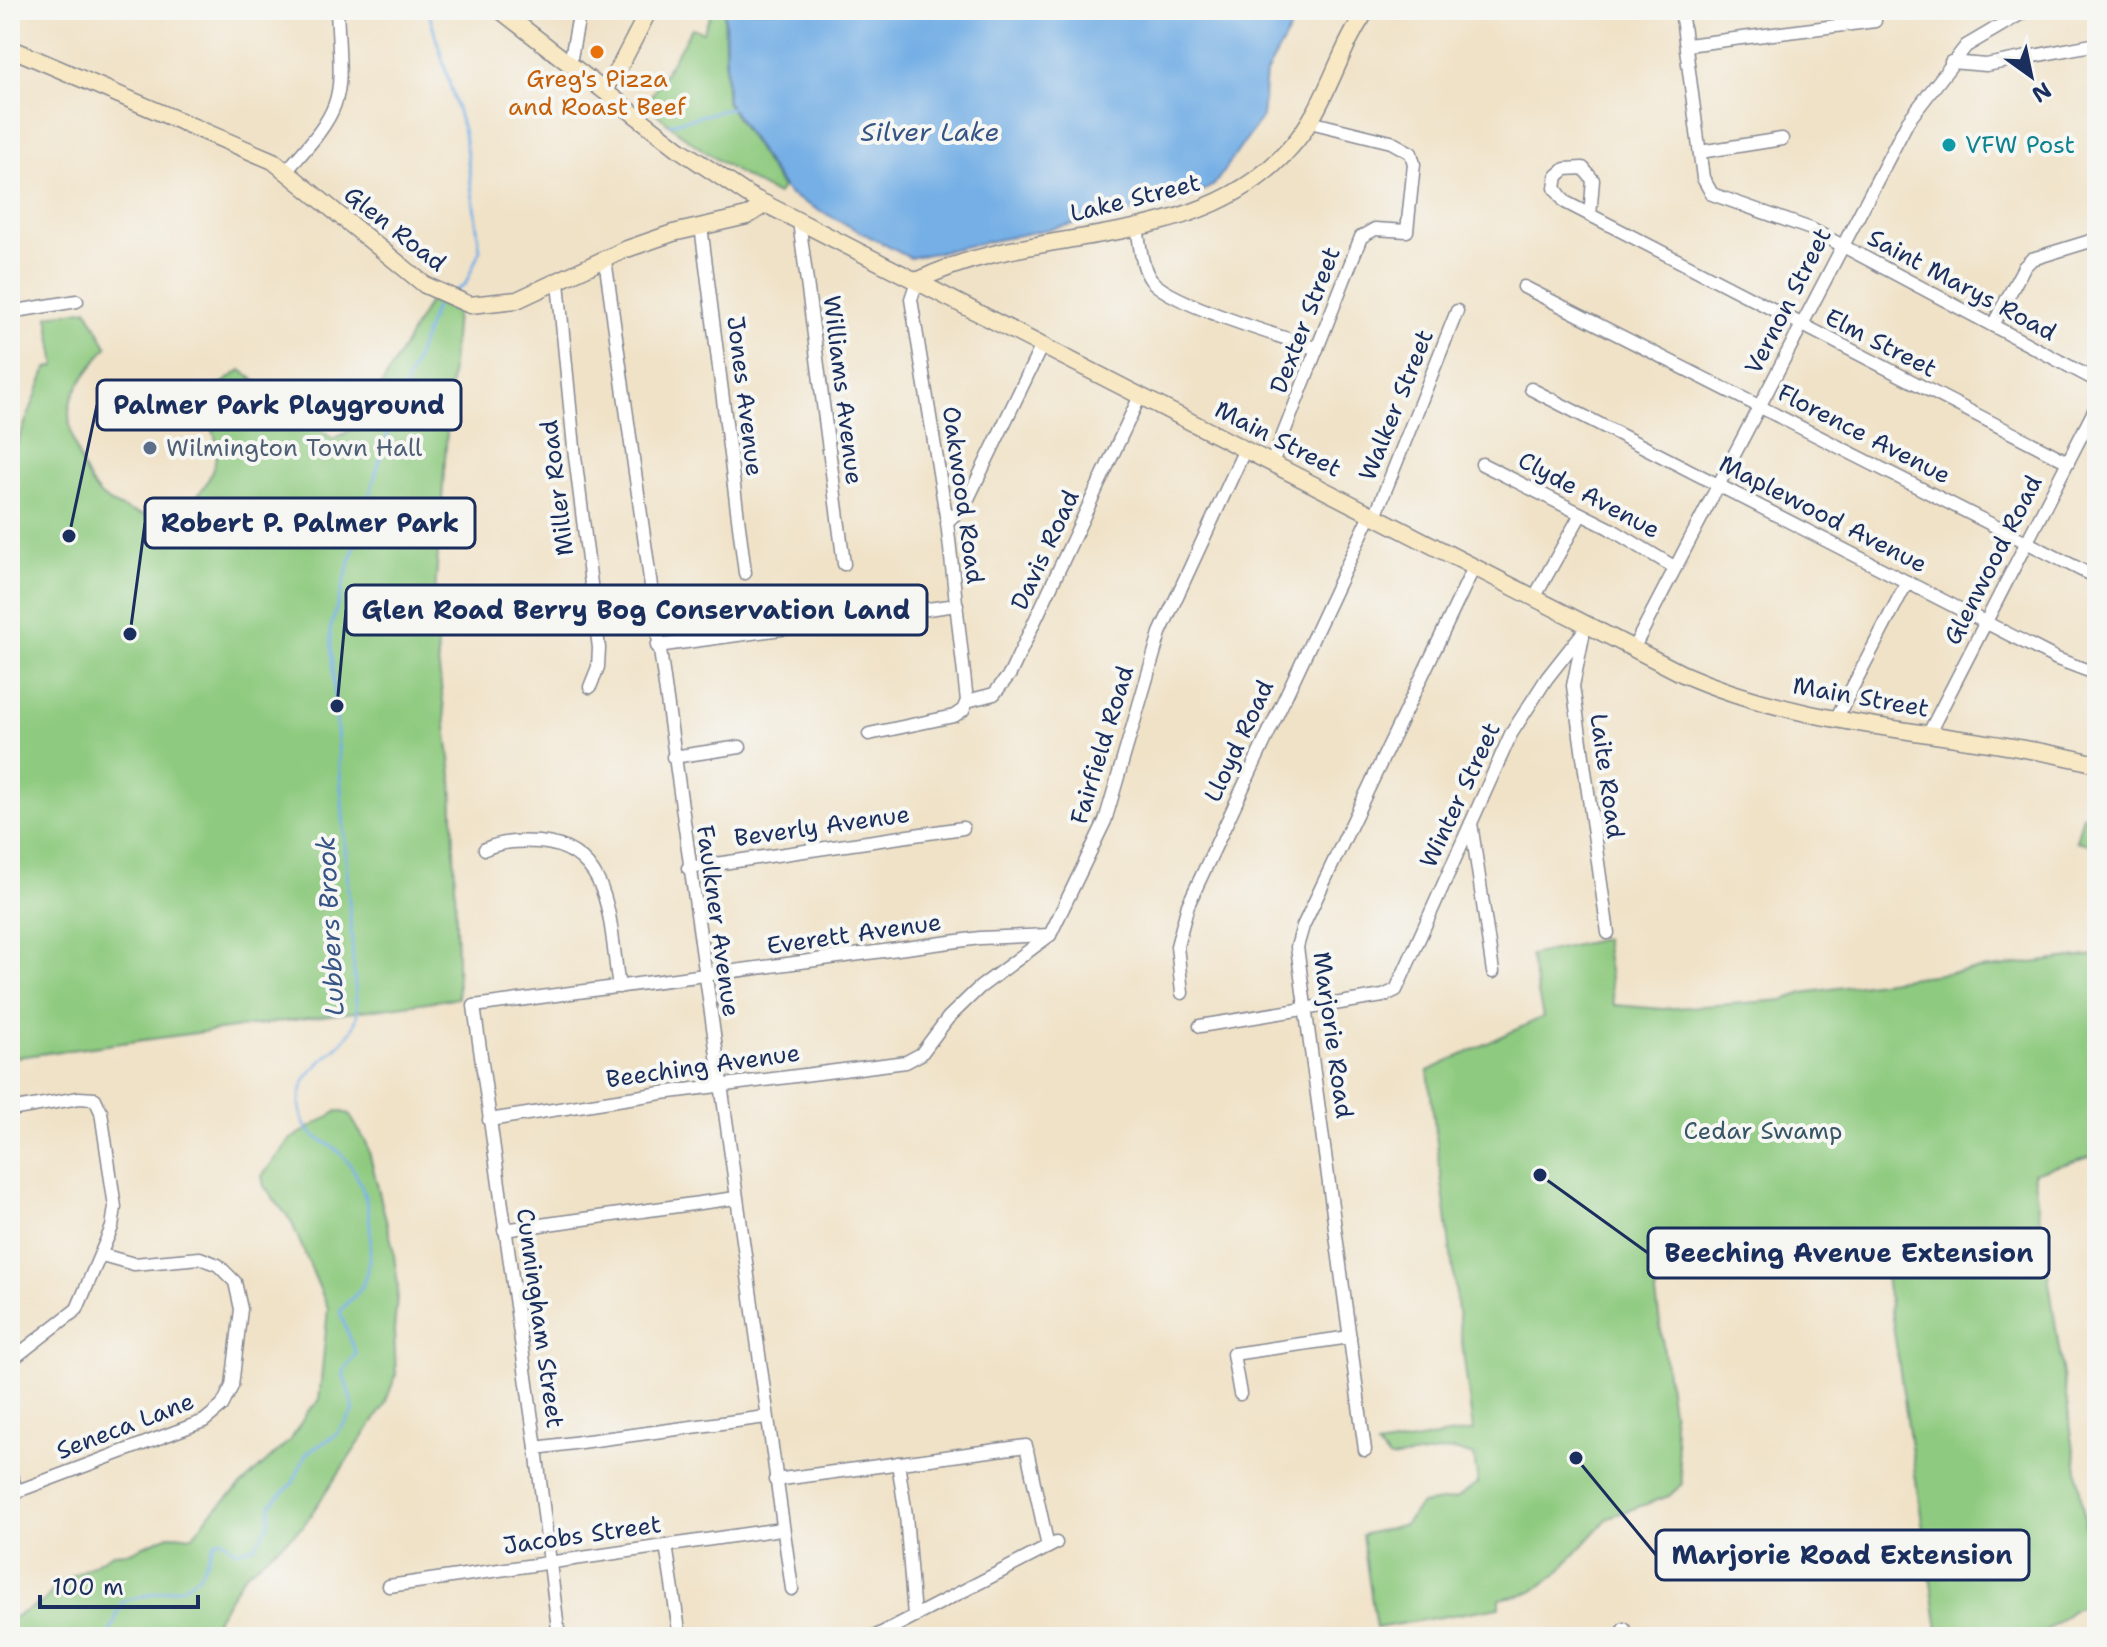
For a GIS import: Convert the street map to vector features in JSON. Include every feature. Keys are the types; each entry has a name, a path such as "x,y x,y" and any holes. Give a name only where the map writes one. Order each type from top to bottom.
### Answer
{"main road":[{"name":"Main Street","path":"500,10 703,167 766,204 1633,649 1728,693 1836,719 2097,764"},
{"path":"603,89 617,72 649,10"},
{"name":"Lake Street","path":"917,281 999,254 1137,227 1213,204 1240,190 1281,159 1310,122 1367,10"},
{"name":"Glen Road","path":"10,48 253,151 287,170 384,253 448,298 470,305 504,303 605,259 701,226 747,216 766,204"}],"street":[{"path":"287,170 322,131 338,100 337,10"},
{"path":"570,63 580,10"},
{"path":"1681,10 1700,152 1782,139"},
{"name":"Vernon Street","path":"1633,649 1908,121 1951,62 1976,39 2027,10"},
{"path":"1687,45 1875,21"},
{"path":"1951,62 1986,65 2097,44"},
{"name":"Dexter Street","path":"1272,463 1361,237 1375,229 1407,231 1414,164 1411,153 1391,142 1310,122"},
{"name":"Saint Marys Road","path":"1700,152 1703,178 1716,197 1779,216 2097,381"},
{"name":"Elm Street","path":"1590,216 2068,462"},
{"name":"Williams Avenue","path":"799,221 844,564"},
{"name":"Jones Avenue","path":"701,226 745,573"},
{"path":"1137,227 1148,274 1157,286 1190,302 1317,349"},
{"path":"1993,325 2027,262 2097,239"},
{"name":"Faulkner Avenue","path":"605,259 703,976 792,1589"},
{"name":"Oakwood Road","path":"917,281 911,299 947,522 967,701"},
{"name":"Miller Road","path":"558,282 574,448 599,648 598,667 590,687"},
{"name":"Florence Avenue","path":"1524,287 2097,578"},
{"path":"10,312 77,301"},
{"name":"Walker Street","path":"1373,515 1457,311"},
{"path":"947,522 965,505 1042,345"},
{"name":"Maplewood Avenue","path":"1531,389 2057,659 2097,674"},
{"name":"Davis Road","path":"967,701 994,694 1010,674 1140,396"},
{"name":"Glenwood Road","path":"1928,735 2068,462 2092,425 2097,405"},
{"name":"Fairfield Road","path":"921,1054 948,1018 979,988 1050,935 1105,821 1160,633 1245,449"},
{"name":"Clyde Avenue","path":"1482,464 1581,514 1674,567"},
{"path":"1534,598 1581,514"},
{"name":"Lloyd Road","path":"1182,993 1177,946 1188,905 1373,515"},
{"name":"Marjorie Road","path":"1365,1450 1308,1010 1296,958 1303,926 1474,567"},
{"path":"1836,719 1907,582"},
{"path":"657,646 957,605"},
{"name":"Winter Street","path":"1308,1010 1392,993 1521,717 1588,626"},
{"name":"Laite Road","path":"1588,626 1578,649 1573,686 1608,933"},
{"path":"869,734 959,714 967,701"},
{"path":"673,757 740,747"},
{"path":"1471,823 1493,972"},
{"name":"Beverly Avenue","path":"688,868 963,828"},
{"path":"485,849 502,842 547,843 574,850 585,858 603,891 619,987"},
{"name":"Everett Avenue","path":"474,1006 1002,935 1050,935"},
{"name":"Cunningham Street","path":"474,1006 536,1448 559,1637"},
{"path":"1200,1026 1308,1010"},
{"name":"Beeching Avenue","path":"489,1120 906,1062 921,1054"},
{"path":"10,1110 83,1097 95,1099 101,1112 115,1207 102,1255 77,1309 10,1361"},
{"path":"504,1230 736,1198"},
{"name":"Seneca Lane","path":"14,1492 204,1421 222,1406 230,1391 241,1301 227,1273 200,1258 134,1264 102,1255"},
{"path":"1240,1394 1233,1354 1350,1337"},
{"path":"536,1448 766,1417"},
{"path":"775,1480 954,1453 1028,1447 1052,1545 874,1637"},
{"path":"898,1463 914,1616"},
{"path":"10,1473 14,1492"},
{"name":"Jacobs Street","path":"389,1586 551,1560 781,1529"},
{"path":"666,1545 680,1637"}],"green space":[{"path":"713,10 724,10 726,102 782,188 777,195 708,154 646,104 692,28 703,32"},
{"path":"430,300 456,312 435,593 438,661 452,775 458,998 10,1058 10,461 47,368 56,366 48,316 87,309 107,347 81,382 70,404 73,439 88,478 101,496 110,502 135,512 161,516 187,505 207,483 213,469 215,436 195,403 241,370 333,439 358,427"},
{"path":"2083,815 2097,820 2097,846 2076,841"},
{"name":"Cedar Swamp","path":"1604,939 1614,1005 1663,1009 1784,1000 1803,993 2097,955 2097,1155 2033,1173 2097,1605 2075,1608 2039,1637 1939,1637 1881,1243 1654,1280 1682,1484 1669,1496 1609,1517 1556,1575 1532,1592 1500,1599 1500,1607 1376,1628 1362,1535 1405,1524 1421,1504 1455,1499 1478,1484 1474,1456 1454,1450 1390,1459 1377,1447 1473,1431 1428,1071 1543,1017 1530,955"},
{"path":"338,1111 349,1114 367,1144 393,1248 398,1285 394,1331 396,1375 384,1406 303,1526 244,1575 214,1623 212,1637 10,1637 10,1619 43,1602 59,1584 113,1553 130,1552 169,1535 193,1536 208,1516 291,1439 308,1411 319,1401 328,1308 291,1221 264,1186 262,1176 291,1139"}],"water":[{"name":"Silver Lake","path":"725,10 1301,10 1266,73 1262,117 1214,185 1184,201 910,258 790,195 783,187 727,101"}],"waterway":[{"name":"Lubbers Brook","path":"428,10 464,133 480,250 466,283 455,292"},
{"path":"670,124 731,108"},
{"name":"Lubbers Brook","path":"108,1637 123,1601 183,1587 199,1576 215,1542 222,1539 235,1551 255,1546 269,1524 271,1504 293,1483 306,1454 337,1434 354,1411 343,1372 356,1354 340,1312 363,1284 370,1251 369,1215 351,1166 333,1147 309,1131 300,1104 307,1077 345,1039 357,1015 330,630 385,443 435,307"}],"place":[{"name":"Greg's Pizza and Roast Beef","path":"597,52"},
{"name":"VFW Post","path":"1949,145"},
{"name":"Wilmington Town Hall","path":"150,448"},
{"name":"Palmer Park Playground","path":"69,536"},
{"name":"Robert P. Palmer Park","path":"130,634"},
{"name":"Glen Road Berry Bog Conservation Land","path":"337,706"},
{"name":"Beeching Avenue Extension","path":"1540,1175"},
{"name":"Marjorie Road Extension","path":"1576,1458"}]}
